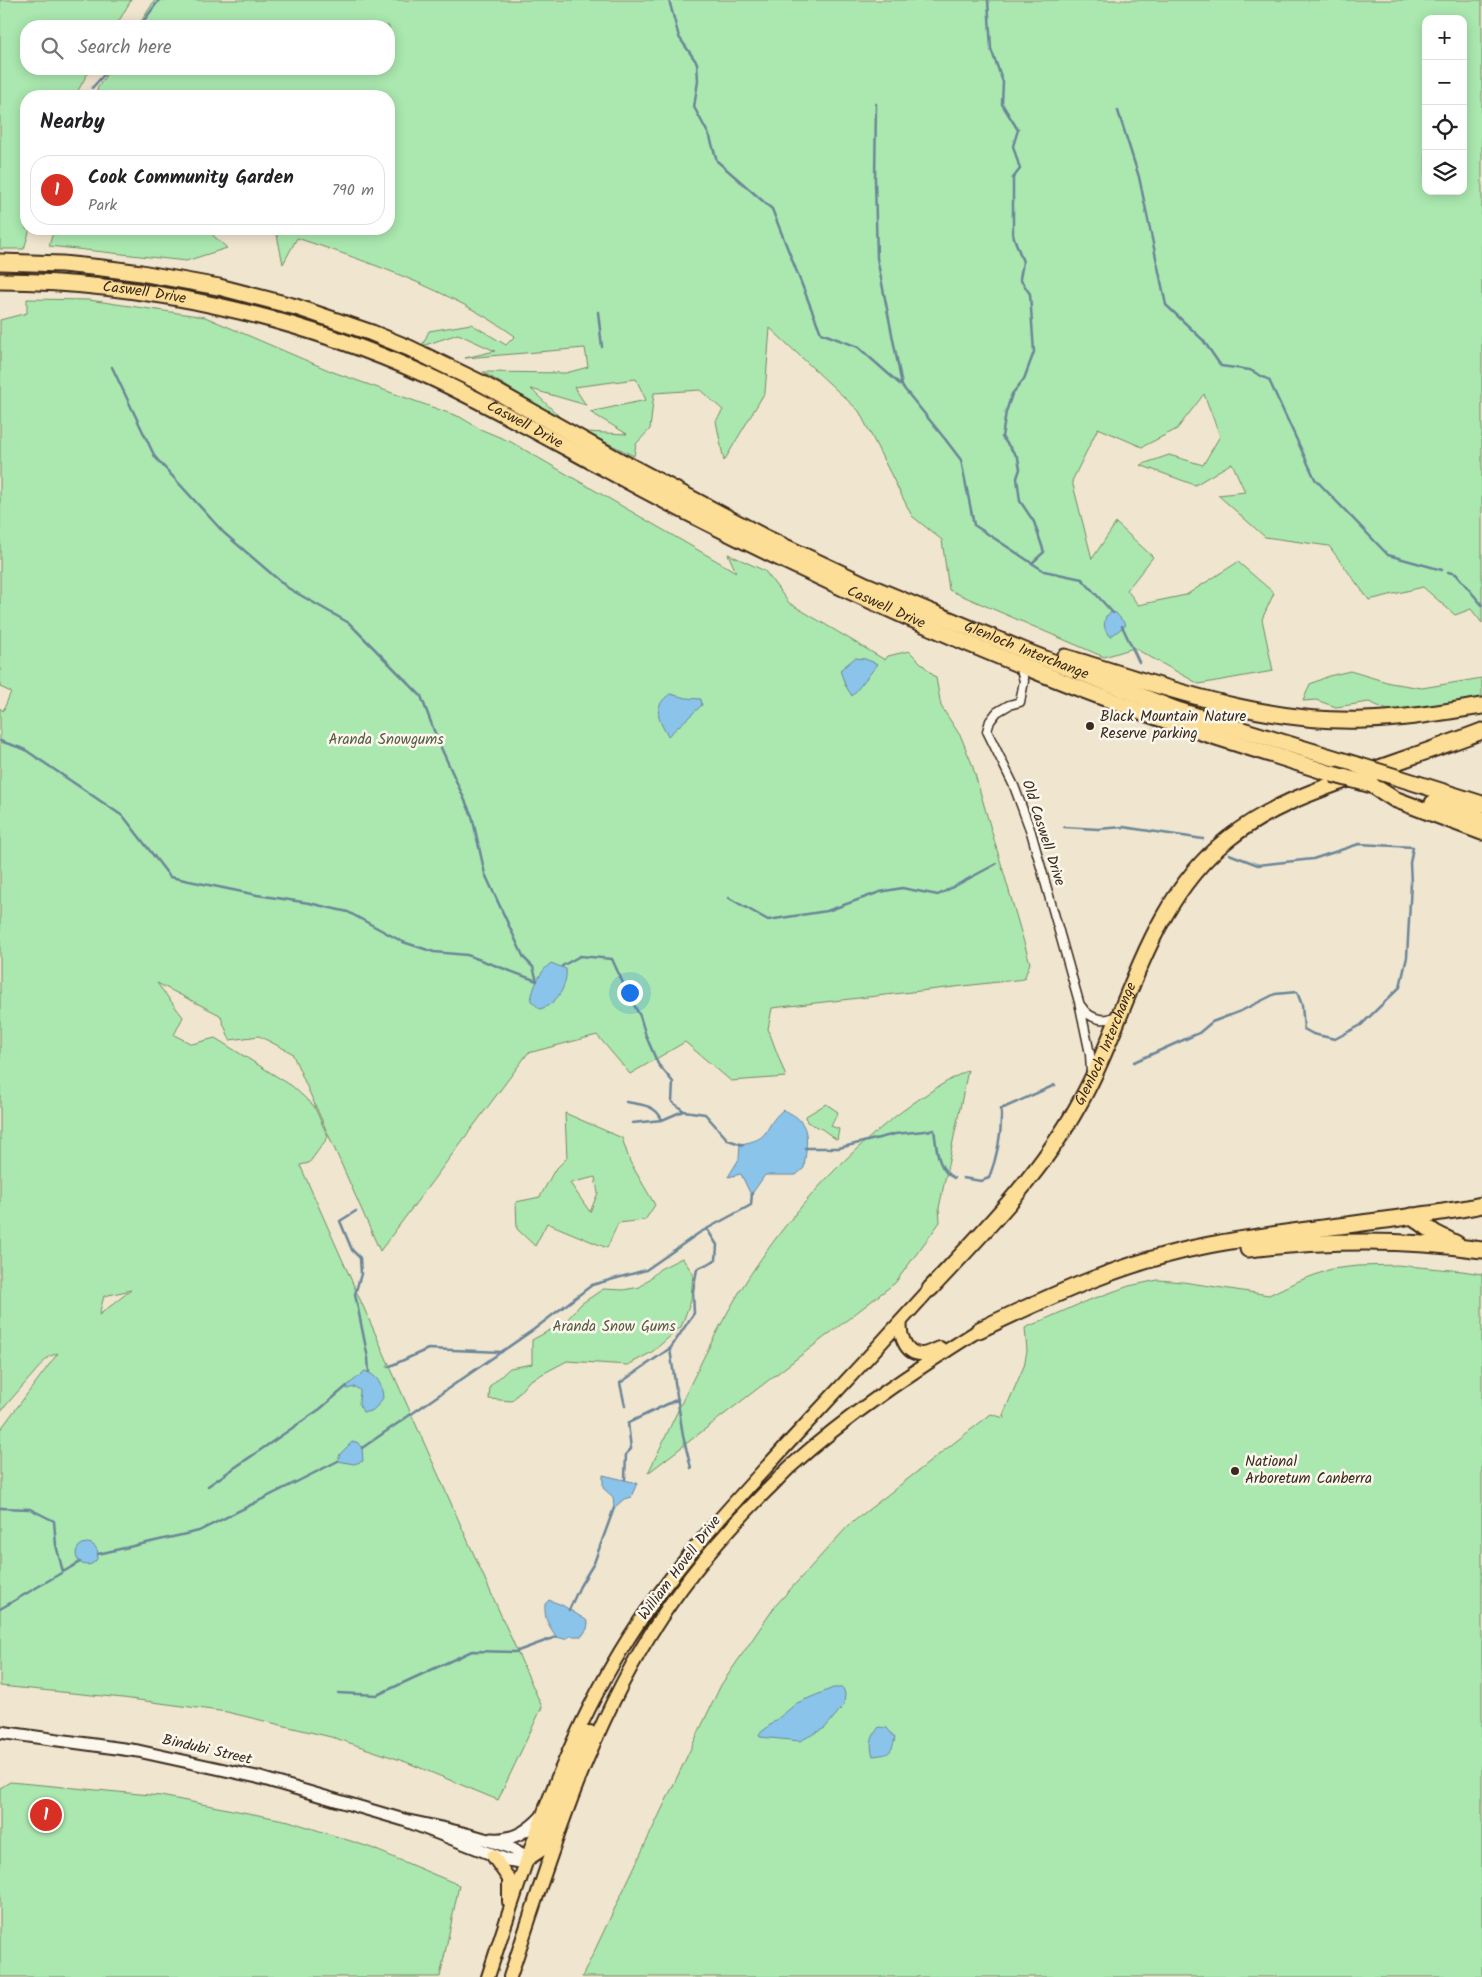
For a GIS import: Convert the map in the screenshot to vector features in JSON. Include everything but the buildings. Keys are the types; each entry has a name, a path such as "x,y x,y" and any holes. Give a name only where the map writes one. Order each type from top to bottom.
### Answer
{"highway":[{"name":"Caswell Drive","path":"0,262 62,264 165,277 227,289 334,319 409,348 445,365 692,498"},
{"name":"Caswell Drive","path":"0,281 96,286 155,294 219,306 307,330 386,358 460,391 651,494 782,560 1019,664"},
{"name":"Glenloch Interchange","path":"692,498 762,536 828,568 1030,653 1177,710 1482,804"},
{"path":"927,610 949,614 1059,655 1198,697 1256,711 1313,718 1365,720 1431,714 1482,706"},
{"name":"Glenloch Interchange","path":"1019,664 1168,721 1332,774 1431,802 1482,820"},
{"name":"Glenloch Interchange","path":"930,1288 1019,1192 1046,1158 1070,1121 1089,1087 1167,909 1194,871 1226,840 1251,822 1287,802 1482,731"},
{"path":"1442,746 1482,736"},
{"path":"1372,785 1394,799 1482,832"},
{"path":"979,1330 1078,1284 1119,1269 1206,1246 1482,1205"},
{"path":"1412,1216 1440,1237 1478,1249"},
{"path":"1078,1284 1188,1258 1275,1246 1368,1242 1478,1249"}],"main road":[{"name":"Glenloch Interchange","path":"901,1321 930,1288"},
{"path":"901,1321 900,1330 903,1340 911,1350 918,1354 930,1352 979,1330"},
{"name":"William Hovell Drive","path":"488,1977 541,1816 559,1770 598,1690 631,1634 659,1593 718,1519 901,1321"},
{"name":"William Hovell Drive","path":"510,1977 563,1820 591,1750 650,1634 676,1595 740,1517 790,1466 854,1414 928,1362 979,1330"},
{"path":"543,1877 540,1865 528,1859 540,1851 572,1770 596,1719 618,1694"},
{"name":"Bindubi Street","path":"0,1732 95,1744 179,1759 286,1784 404,1820 471,1835 519,1852 528,1859 514,1862 492,1856 404,1820"},
{"path":"471,1835 491,1839 507,1838 531,1828 541,1816"},
{"path":"492,1856 509,1879 509,1912"}],"street":[{"name":"Old Caswell Drive","path":"1019,664 1024,681 1020,702 997,712 990,721 987,731 1014,786 1027,819 1079,1002 1090,1054 1089,1087"},
{"path":"1079,1002 1087,1014 1099,1019 1115,1017 1124,1007"}],"green space":[{"path":"0,0 131,0 119,20 20,20 20,75 87,75 78,90 20,90 20,235 28,235 24,249 0,249"},
{"path":"155,0 1482,0 1482,623 1471,609 1455,615 1423,587 1369,600 1329,546 1265,537 1218,495 1245,492 1232,463 1195,485 1140,465 1169,455 1203,465 1220,436 1204,394 1177,429 1142,447 1098,428 1072,481 1092,559 1116,523 1153,557 1127,590 1138,605 1186,595 1238,562 1274,593 1262,619 1273,671 1199,684 1134,648 1104,657 949,590 942,540 912,516 859,411 770,328 765,392 724,461 716,421 723,410 700,390 654,393 650,429 636,444 634,456 585,432 627,434 590,412 646,400 636,379 574,387 586,405 531,389 565,422 483,372 566,373 588,367 585,348 465,358 495,351 458,334 422,346 429,331 471,324 506,345 515,336 437,291 354,257 297,238 283,264 277,235 395,235 395,90 97,90 106,75 395,75 395,20 142,20"},
{"path":"52,235 213,235 227,248 186,261 49,246"},
{"name":"Aranda Snowgums","path":"27,299 89,300 205,317 333,372 460,417 480,429 511,442 736,572 728,554 765,571 789,603 885,660 888,656 909,651 936,678 941,706 961,737 972,764 1030,963 1024,979 772,1008 768,1029 786,1077 731,1081 685,1042 630,1074 597,1035 528,1053 380,1251 292,1053 259,1036 230,1040 220,1015 157,983 183,1017 174,1035 192,1044 215,1038 292,1086 314,1106 328,1137 309,1163 300,1165 542,1707 498,1800 406,1762 335,1738 227,1712 123,1698 0,1686 0,1430 58,1353 48,1357 0,1412 0,708 3,711 11,692 0,687 0,320 27,313","holes":["131,1290 99,1315 104,1296"]},
{"path":"1350,671 1390,683 1422,688 1482,678 1482,699 1425,709 1390,711 1369,702 1336,707 1316,700 1303,701 1310,684 1329,676"},
{"path":"968,1070 939,1208 940,1222 895,1283 648,1473 703,1358 727,1313 761,1258 785,1226 811,1195 870,1137 934,1089"},
{"path":"826,1104 838,1112 831,1126 839,1129 837,1140 822,1129 807,1122 806,1116"},
{"path":"565,1113 622,1138 630,1162 655,1205 645,1220 618,1223 607,1248 547,1223 535,1246 517,1229 516,1202 540,1197 554,1171 567,1158","holes":["595,1177 598,1193 590,1212 570,1183"]},
{"name":"Aranda Snow Gums","path":"682,1258 693,1273 691,1300 681,1327 652,1352 628,1365 567,1361 529,1381 512,1401 489,1399 490,1386 510,1368 532,1364 532,1340 565,1322 581,1304 603,1289 623,1290 640,1287 660,1269"},
{"path":"1397,1265 1482,1274 1482,1977 582,1977 721,1685 776,1605 849,1525 991,1414 1004,1418 1003,1415 1024,1366 1027,1351 1025,1328 1084,1302 1129,1286 1158,1280 1269,1295 1296,1282 1331,1269"},
{"path":"10,1782 161,1796 289,1821 369,1847 459,1885 440,1977 0,1977 0,1788"}],"water":[{"path":"1112,612 1116,613 1126,625 1110,637 1104,625 1106,616"},
{"path":"855,658 865,659 878,664 852,696 845,685 840,670"},
{"path":"670,694 701,699 702,705 668,736 658,714 661,703"},
{"path":"551,963 566,969 565,982 556,999 540,1009 531,1001 532,996 540,975"},
{"path":"783,1110 793,1115 804,1126 807,1141 804,1168 796,1175 765,1175 751,1195 741,1174 728,1177 739,1159 740,1144 751,1142 763,1136 776,1116"},
{"path":"365,1371 373,1375 378,1381 382,1389 383,1398 375,1408 363,1412 359,1404 360,1390 355,1387 347,1389 347,1386"},
{"path":"352,1442 357,1442 362,1448 363,1461 354,1464 338,1461 340,1454"},
{"path":"603,1475 637,1483 631,1497 624,1499 614,1508 613,1497 603,1488"},
{"path":"87,1543 95,1546 98,1554 95,1562 87,1565 79,1562 76,1554 79,1546"},
{"path":"549,1600 562,1605 586,1620 588,1623 587,1629 582,1636 570,1636 565,1639 556,1637 545,1614 545,1604"},
{"path":"833,1688 843,1688 845,1694 844,1705 825,1728 800,1741 760,1737 759,1734 797,1703"},
{"path":"879,1727 887,1728 895,1738 892,1748 888,1753 873,1756 872,1740"}],"waterway":[{"path":"144,20 159,0"},
{"path":"669,0 679,37 697,63 698,81 694,107 710,137 717,161 772,209 821,333 858,347 902,386 945,439 961,460 974,525 1044,571 1082,579 1113,613"},
{"path":"988,0 991,49 1003,82 1002,104 1018,130 1013,146 1020,169 1013,178 1013,235 1023,262 1020,279 1030,294 1034,352 1024,379 1012,394 1006,412 1002,437 1018,458 1020,469 1017,478 1020,501 1034,522 1044,552 1032,563"},
{"path":"92,88 104,75"},
{"path":"876,104 877,258 902,385"},
{"path":"1118,111 1139,177 1166,305 1203,340 1221,366 1250,370 1269,380 1315,479 1388,555 1442,570"},
{"path":"598,312 602,347"},
{"path":"112,367 155,457 224,533 288,588 349,623 421,696 438,741 472,816 485,874 524,958 533,967 537,981"},
{"path":"1448,572 1456,574 1482,605"},
{"path":"1122,626 1139,662"},
{"path":"0,741 24,749 124,817 170,877 348,912 403,942 434,952 467,955 537,981"},
{"path":"1064,827 1098,829 1123,827 1203,839"},
{"path":"1134,1062 1199,1033 1212,1022 1241,1011 1275,994 1297,992 1302,1005 1304,1029 1313,1034 1335,1039 1361,1025 1400,987 1407,957 1411,883 1410,863 1413,847 1359,844 1313,859 1258,865 1229,854"},
{"path":"729,898 768,920 827,911 880,892 902,888 938,895 996,864"},
{"path":"562,966 580,956 612,959 640,1016 658,1064 673,1082 672,1102 684,1111 705,1114 728,1140 743,1145"},
{"path":"963,1178 981,1181 989,1178 998,1144 1001,1109 1055,1085"},
{"path":"626,1102 652,1108 662,1120"},
{"path":"632,1123 662,1120 683,1111"},
{"path":"805,1148 839,1148 895,1134 934,1130 938,1157 944,1169 954,1178"},
{"path":"362,1448 533,1330 592,1285 646,1270 699,1233 751,1205 752,1193"},
{"path":"356,1211 340,1221 352,1250 360,1258 361,1274 355,1294 369,1372"},
{"path":"691,1468 683,1436 670,1349 694,1313 693,1291 697,1269 716,1260 717,1245 707,1229"},
{"path":"388,1367 428,1349 502,1352"},
{"path":"625,1406 620,1383 669,1349"},
{"path":"208,1486 320,1409 347,1386"},
{"path":"625,1479 626,1454 631,1449 628,1423 678,1399"},
{"path":"98,1554 199,1531 338,1461"},
{"path":"0,1508 30,1509 54,1521 56,1545 63,1572"},
{"path":"569,1610 580,1586 594,1563 614,1508"},
{"path":"0,1609 80,1562"},
{"path":"338,1693 377,1695 472,1651 515,1652 556,1637"}],"place":[{"name":"Black Mountain Nature Reserve parking","path":"1090,726"},
{"name":"National Arboretum Canberra","path":"1235,1471"},
{"name":"Cook Community Garden","path":"46,1815"}]}
